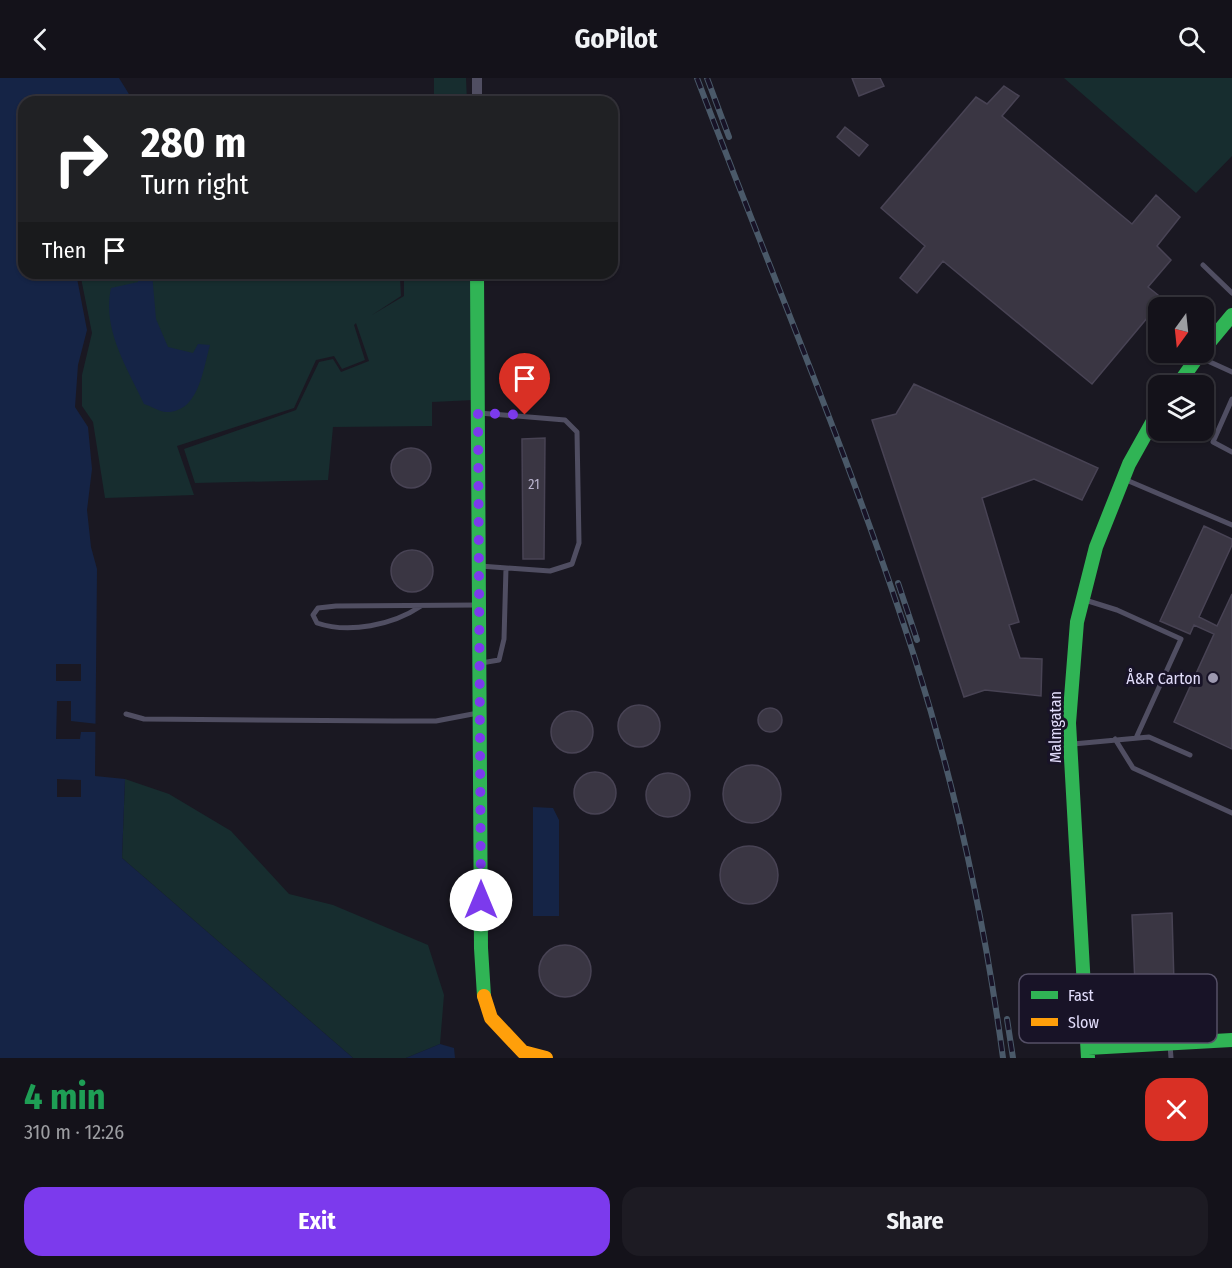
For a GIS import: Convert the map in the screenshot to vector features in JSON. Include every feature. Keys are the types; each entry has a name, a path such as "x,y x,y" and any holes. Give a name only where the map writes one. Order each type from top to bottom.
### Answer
{"street":[{"path":"477,78 477,96"},
{"path":"477,279 481,948 484,995 491,1018 524,1052 546,1058"},
{"path":"1214,337 1232,315"},
{"name":"Malmgatan","path":"1083,974 1070,745 1073,654 1081,599 1096,547 1123,478 1148,431"},
{"path":"1217,1041 1232,1040"},
{"path":"1088,1053 1186,1043"}],"lane":[{"path":"1203,265 1232,292"},
{"path":"1214,361 1232,372"},
{"path":"1232,399 1213,442 1232,452"},
{"path":"478,413 565,420 577,432 579,543 572,564 550,571 478,566"},
{"path":"1123,478 1232,525"},
{"path":"479,663 499,660 504,639 506,568"},
{"path":"1081,599 1117,610 1181,639 1136,738"},
{"path":"421,606 396,619 360,626 326,626 317,623 313,615 318,608 336,606 478,605"},
{"path":"126,714 144,718 436,721 480,713"},
{"path":"1070,745 1149,737 1190,755"},
{"path":"1115,739 1133,768 1232,813"},
{"path":"1170,1044 1171,1058"}],"green space":[{"path":"434,78 466,78 467,96 434,96"},
{"path":"1064,78 1232,78 1232,156 1196,193"},
{"path":"81,279 400,279 401,296 372,315 404,296 404,279 470,279 474,400 432,402 432,426 333,427 328,480 195,483 184,449 296,410 319,362 333,359 341,372 369,361 356,323 354,325 365,360 342,369 334,356 316,360 294,408 177,446 194,495 105,498 93,422 82,406 82,375 92,333"},
{"path":"125,779 169,794 231,831 289,894 333,905 428,945 444,995 440,1044 406,1058 353,1058 122,858"}],"water":[{"path":"0,78 119,78 130,96 18,96 18,279 77,279 87,330 78,365 75,407 88,427 92,469 87,510 91,547 97,569 95,776 125,779 122,858 353,1058 0,1058"},
{"path":"138,279 153,279 156,319 168,347 193,353 198,344 210,345 202,377 193,398 177,410 164,412 144,404 113,333 109,304 111,288 138,282"},
{"path":"533,807 553,808 559,820 559,916 533,916"},
{"path":"440,1044 454,1048 455,1058 406,1058"}],"pier":[{"path":"56,664 81,664 81,681 56,681"},
{"path":"57,701 71,701 71,721 98,724 98,732 81,732 80,739 56,739"},
{"path":"57,779 81,780 81,797 57,797"}],"building":[{"path":"852,78 880,78 884,86 859,96"},
{"path":"1004,86 1019,96 1002,116 1132,224 1156,195 1180,217 1157,246 1171,260 1148,287 1160,297 1148,297 1148,317 1092,384 943,261 917,293 900,278 925,246 881,208 976,97 987,104"},
{"path":"845,127 868,145 859,156 837,137"},
{"path":"914,384 1098,468 1082,500 1034,479 982,498 1019,622 1009,625 1020,658 1042,659 1041,696 985,690 964,697 872,420 896,414"},
{"path":"545,438 544,559 523,559 522,439"},
{"path":"411,448 419,449 425,454 430,460 430,476 425,482 419,487 411,488 403,487 397,482 392,476 391,468 392,460 397,454 403,449"},
{"name":"Å&R Carton","path":"1204,526 1232,539 1232,545 1199,617 1217,626 1232,594 1232,749 1174,722 1214,634 1194,625 1190,634 1160,621"},
{"path":"412,550 420,551 427,556 432,563 432,579 427,586 420,591 412,592 404,591 397,586 392,579 391,571 392,563 397,556 404,551"},
{"path":"639,705 654,711 660,726 654,741 639,747 624,741 618,726 624,711"},
{"path":"770,708 779,711 782,720 779,729 770,732 761,729 758,720 761,711"},
{"path":"572,711 587,717 593,732 587,747 572,753 557,747 551,732 557,717"},
{"path":"752,765 763,767 776,778 781,794 779,805 768,818 752,823 741,821 728,810 723,794 725,783 736,770"},
{"path":"595,772 610,778 616,793 610,808 595,814 580,808 574,793 580,778"},
{"path":"668,773 677,774 684,779 689,786 689,804 684,811 677,816 668,817 659,816 652,811 647,804 646,795 647,786 652,779 659,774"},
{"path":"749,846 760,848 773,859 778,875 776,886 765,899 749,904 738,902 725,891 720,875 722,864 733,851"},
{"path":"1172,913 1174,974 1135,974 1132,915"},
{"path":"560,945 570,945 584,952 591,971 584,990 570,997 560,997 550,993 543,986 539,976 539,966 543,956 550,949"}],"railway":[{"path":"697,78 838,439 915,659 944,757 968,857 996,1007 1003,1058"},
{"path":"707,78 729,137"},
{"path":"898,583 917,640"},
{"path":"1007,1019 1013,1058"}],"traffic: fast":[{"path":"477,279 481,948 484,996"},
{"path":"1214,337 1232,315"},
{"path":"1185,375 1193,363"},
{"path":"1083,974 1069,723 1077,622 1096,547 1129,464 1148,430"},
{"path":"1217,1041 1232,1040"},
{"path":"1087,1043 1088,1058"},
{"path":"1088,1048 1178,1043"}],"traffic: slow":[{"path":"484,996 491,1018 523,1052 546,1058"}],"place":[{"name":"Å&R Carton","path":"1213,678"}],"route":[{"path":"481,900 478,413 525,415"}]}
